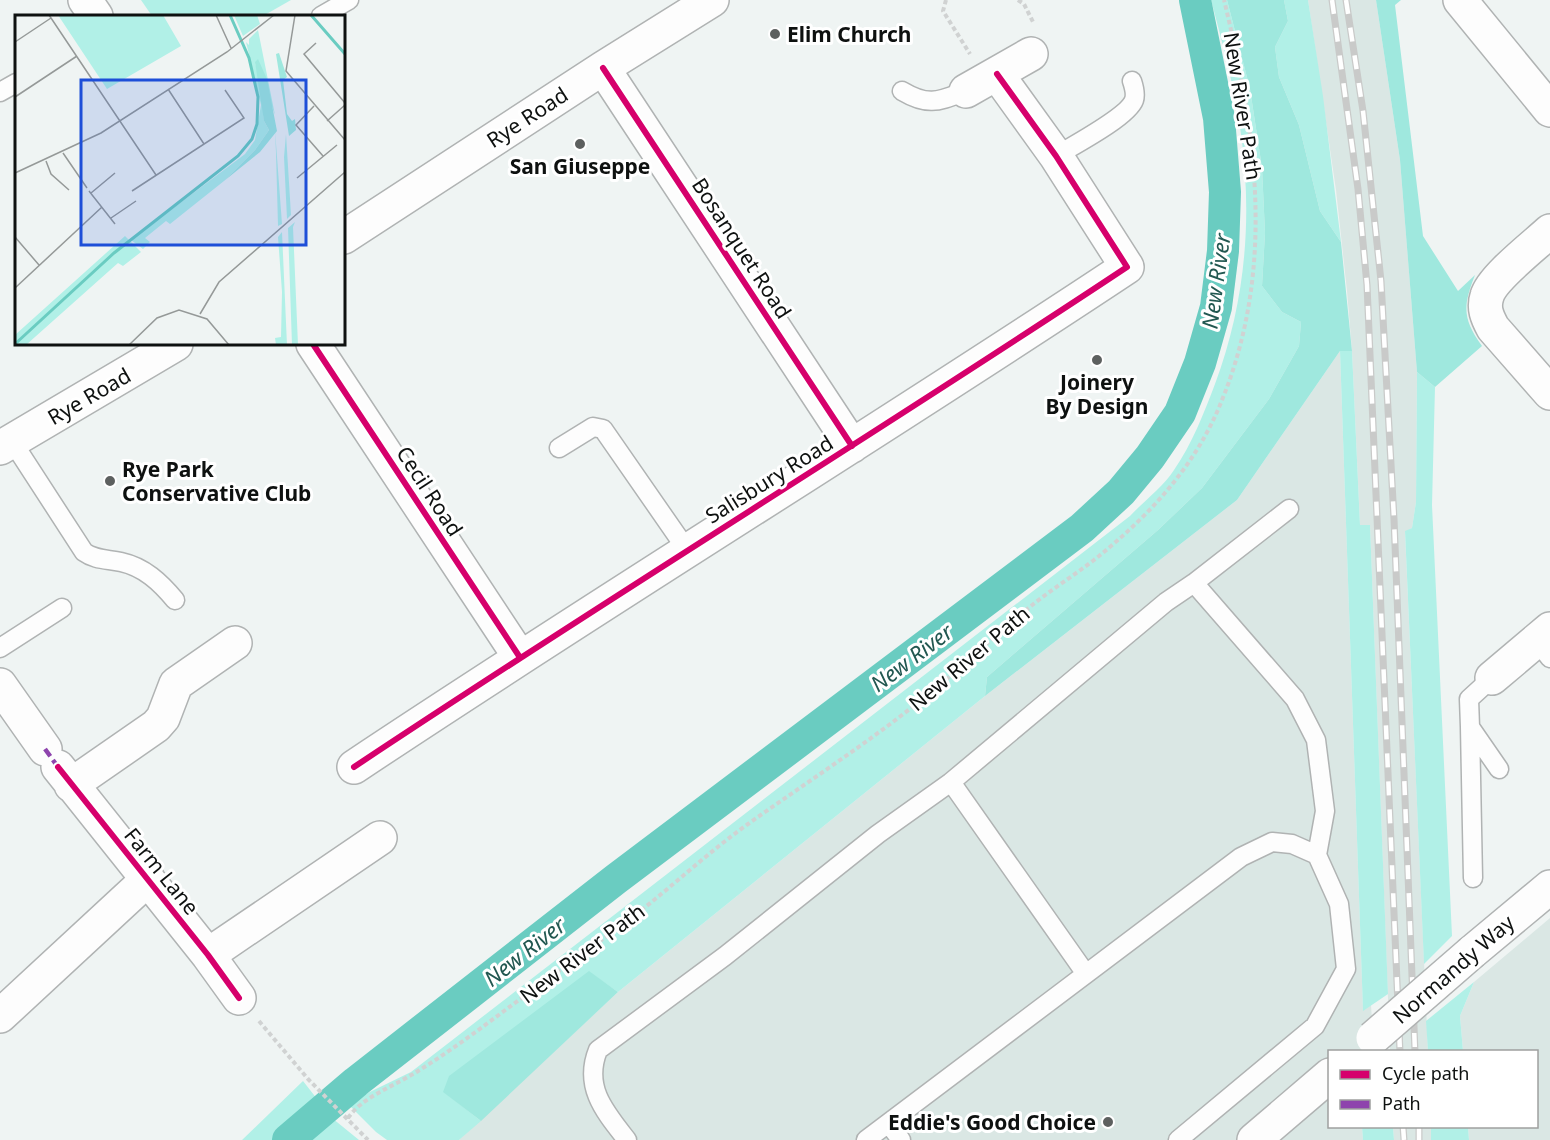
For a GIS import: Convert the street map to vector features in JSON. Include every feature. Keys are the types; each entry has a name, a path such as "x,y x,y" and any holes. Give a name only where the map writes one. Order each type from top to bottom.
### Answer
{"street":[{"path":"85,0 95,15"},
{"name":"Rye Road","path":"345,236 603,68 712,0"},
{"path":"1460,0 1550,110"},
{"path":"983,82 1031,54"},
{"name":"Bosanquet Road","path":"603,68 852,446"},
{"name":"Salisbury Road","path":"354,766 519,656 852,446 1126,267 1056,156 983,82"},
{"path":"1550,231 1495,282 1487,294 1485,305 1486,316 1493,328 1550,393"},
{"name":"Rye Road","path":"6,445 174,345"},
{"name":"Cecil Road","path":"314,345 519,656"},
{"path":"1492,678 1545,642"},
{"path":"58,767 156,726 164,718 176,684 235,643"},
{"name":"Farm Lane","path":"0,686 58,767 208,955 239,998"},
{"path":"208,955 380,838"},
{"path":"0,1016 148,879"},
{"name":"Normandy Way","path":"1365,1045 1550,886"},
{"path":"1254,1140 1328,1076"}],"lane":[{"path":"323,15 349,0"},
{"path":"1056,156 1112,122 1129,108 1134,99 1132,81"},
{"path":"902,91 917,100 936,102 983,82"},
{"path":"0,92 15,84"},
{"path":"559,448 593,427 603,429 687,550"},
{"path":"6,445 84,552 92,557 135,566 157,581 175,600"},
{"path":"627,1140 607,1114 593,1085 592,1065 598,1050 734,949 878,834 951,782 1166,602 1194,584 1289,509"},
{"path":"1178,1140 1315,1026 1347,969 1339,904 1317,855 1325,811 1316,740 1295,699 1194,584"},
{"path":"0,648 62,608"},
{"path":"1473,878 1468,699 1492,678"},
{"path":"1470,727 1499,769"},
{"path":"951,782 1086,974"},
{"path":"866,1140 1241,857 1272,842 1292,844 1317,855"},
{"path":"889,1124 901,1140"}],"path":[{"path":"945,0 943,11 983,82"},
{"path":"239,998 308,1079 368,1140"}],"shaded area":[{"path":"141,0 291,0 265,15 151,15"},
{"path":"1211,0 1227,0 1250,89 1262,168 1265,233 1262,286 1282,312 1301,322 1299,346 1269,399 1202,488 1158,530 987,677 985,696 618,992 589,972 444,1092 481,1121 459,1140 387,1140 376,1132 347,1103 411,1072 1130,516 1170,476 1197,428 1224,359 1237,307 1244,254 1246,201 1241,130 1228,64"},
{"path":"1227,0 1284,0 1288,21 1275,47 1279,77 1299,125 1320,211 1341,242 1352,351 1340,351 1237,500 985,696 987,677 1158,530 1202,488 1269,399 1299,346 1301,322 1282,312 1262,286 1265,233 1262,168 1250,89"},
{"path":"1284,0 1308,0 1323,96 1341,242 1320,211 1299,125 1279,77 1275,47 1288,21"},
{"path":"1308,0 1376,0 1400,160 1417,372 1416,502 1412,528 1405,532 1428,1050 1390,1050 1370,526 1360,525 1352,351 1336,190"},
{"path":"1376,0 1401,0 1395,5 1423,236 1458,291 1475,275 1468,295 1466,312 1475,336 1482,346 1435,387 1417,372 1400,160"},
{"path":"1340,351 1363,1010 1371,1005 1374,1050 1328,1050 1328,1128 1362,1128 1363,1140 459,1140 618,992 985,696 1237,500"},
{"path":"1340,351 1352,351 1360,525 1370,525 1388,994 1363,1011"},
{"path":"1417,372 1435,387 1432,505 1452,936 1424,964 1405,531 1412,528 1416,502"},
{"path":"1550,918 1550,1140 1469,1140 1468,1128 1538,1128 1538,1050 1463,1050 1460,1016 1474,982"},
{"path":"589,971 618,992 481,1121 443,1092 449,1076"},
{"path":"1474,982 1460,1016 1463,1050 1428,1050 1426,1021"},
{"path":"303,1081 332,1118 359,1140 242,1140"},
{"path":"1362,1128 1393,1128 1394,1140 1363,1140"},
{"path":"1393,1128 1431,1128 1431,1140 1394,1140"},
{"path":"1431,1128 1468,1128 1469,1140 1431,1140"}],"waterway":[{"name":"New River","path":"288,1140 356,1082 616,879 1082,528 1121,492 1150,457 1180,413 1200,363 1216,307 1223,251 1225,192 1219,118 1195,0"}],"railway":[{"path":"1332,0 1358,189 1367,285 1400,1050"},
{"path":"1346,0 1363,111 1381,281 1394,519 1415,1050"},
{"path":"1403,1128 1404,1140"},
{"path":"1419,1128 1419,1140"}],"marked path":[{"path":"45,749 58,767"}],"cycle path":[{"path":"603,68 852,446"},
{"path":"354,767 1127,267 1056,156 997,74"},
{"path":"314,345 519,656"},
{"path":"58,767 208,955 239,998"}],"place":[{"name":"Elim Church","path":"775,34"},
{"name":"San Giuseppe","path":"580,144"},
{"name":"Joinery By Design","path":"1097,360"},
{"name":"Rye Park Conservative Club","path":"110,481"},
{"name":"Eddie's Good Choice","path":"1108,1122"}]}
